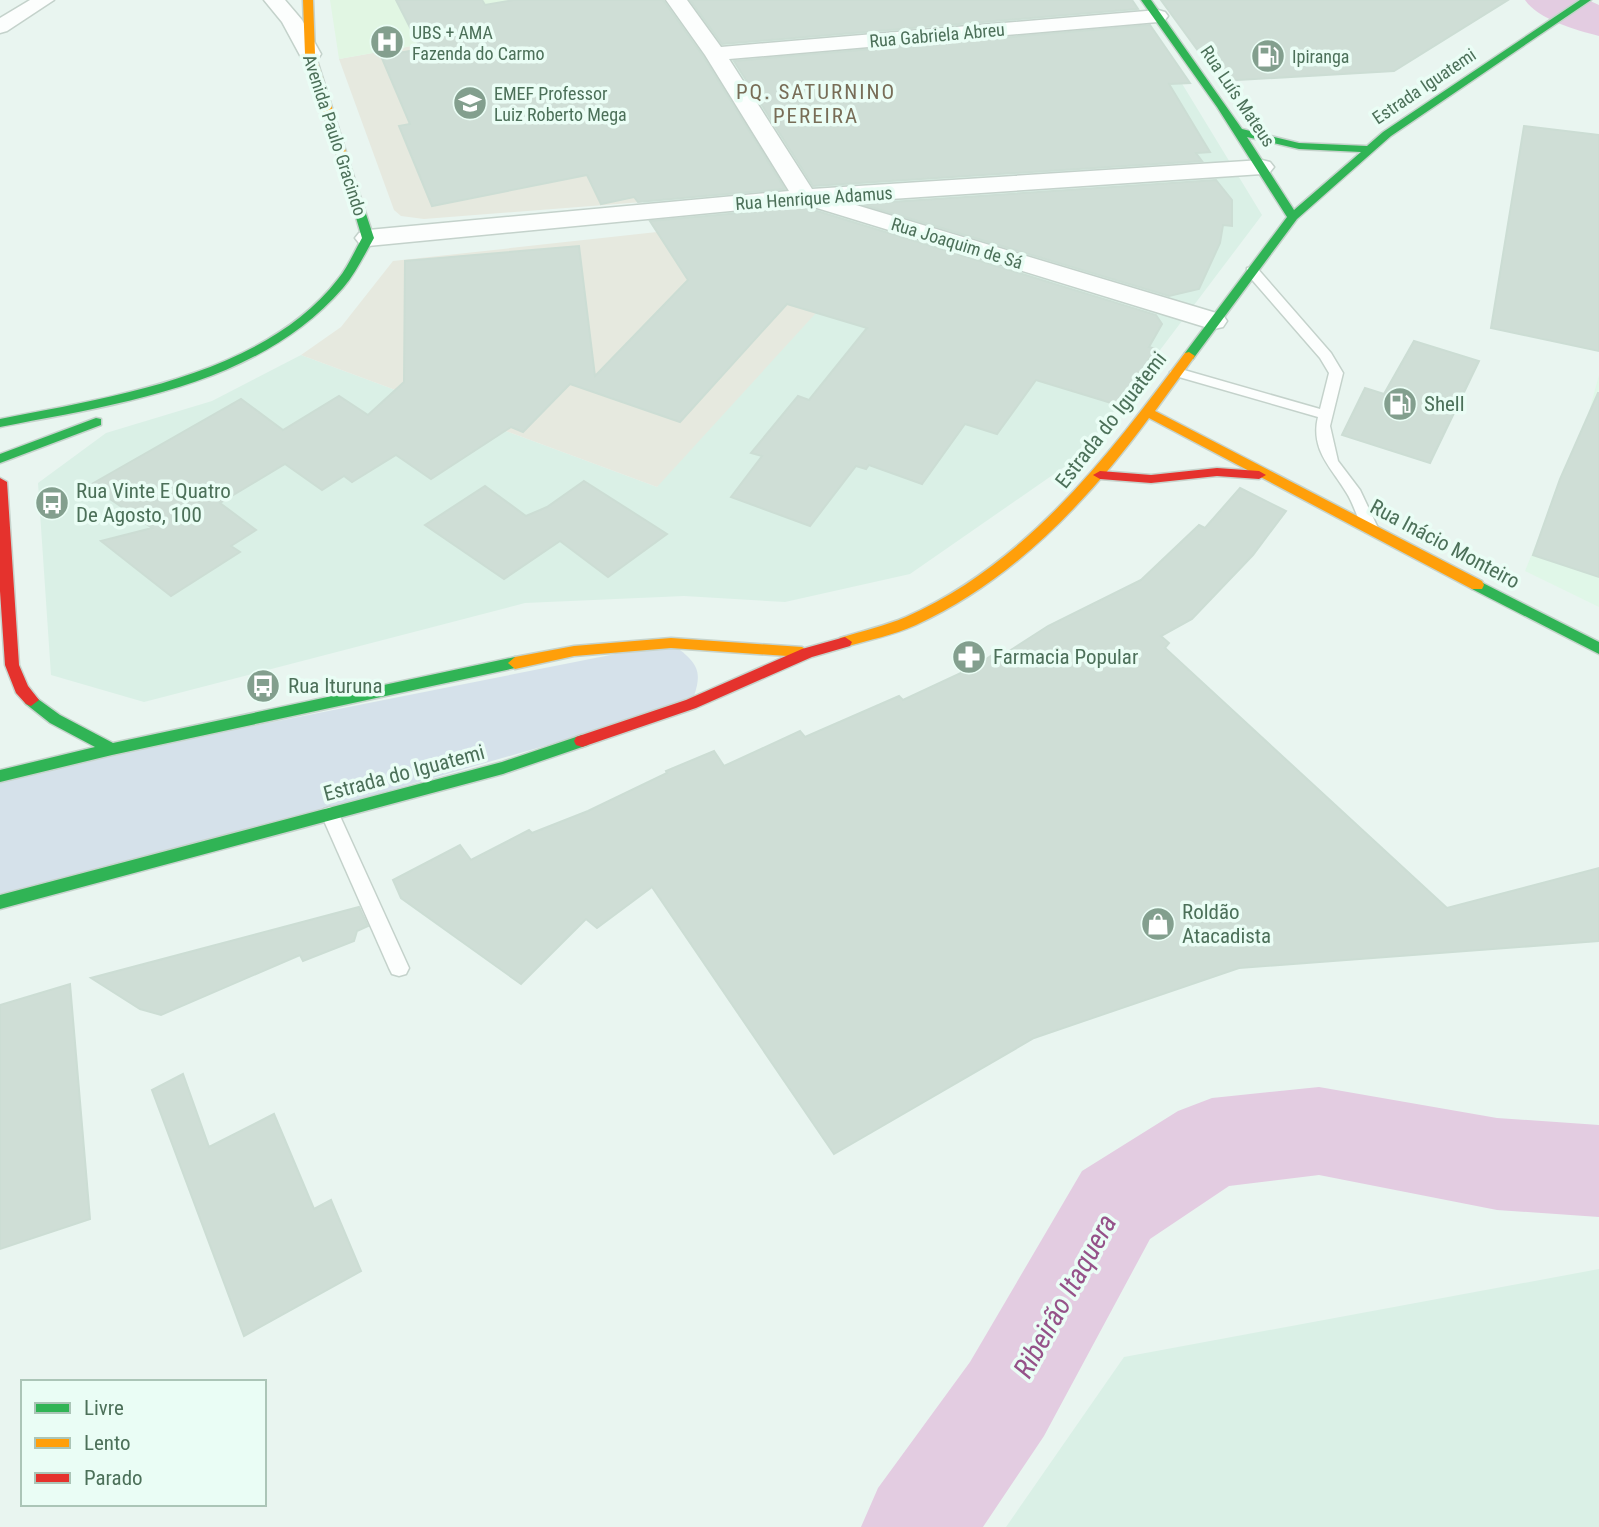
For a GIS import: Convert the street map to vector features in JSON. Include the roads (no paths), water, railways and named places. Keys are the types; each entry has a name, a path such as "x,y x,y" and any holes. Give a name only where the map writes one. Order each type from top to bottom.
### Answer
{"main road":[{"path":"308,0 310,54"},
{"name":"Estrada Iguatemi","path":"1293,217 1368,149 1586,0"},
{"name":"Rua Luís Mateus","path":"1152,8 1240,132 1293,217"},
{"name":"Avenida Paulo Gracindo","path":"310,54 368,239"},
{"path":"1240,132 1298,146 1368,149"},
{"name":"Estrada do Iguatemi","path":"0,902 503,768 691,704 807,653 903,624 968,589 1036,541 1100,475 1293,217"},
{"path":"0,424 154,390 253,352 293,329 338,288 368,239"},
{"path":"0,459 114,415 154,390"},
{"name":"Rua Inácio Monteiro","path":"1147,412 1599,649"},
{"name":"Rua Inácio Monteiro","path":"1100,475 1151,479 1217,472 1272,477"},
{"path":"0,482 12,665 25,695 51,715 112,749"},
{"path":"671,643 690,657"},
{"name":"Estrada do Iguatemi","path":"0,776 112,749 574,651 671,643 807,653"},
{"path":"0,677 12,665"},
{"path":"691,704 700,681"}],"street":[{"path":"0,26 44,0"},
{"name":"Avenida Paulo Gracindo","path":"274,0 290,20 310,54"},
{"path":"676,0 715,54 805,197"},
{"name":"Rua Gabriela Abreu","path":"715,54 1152,8"},
{"name":"Rua Henrique Adamus","path":"368,239 805,197 1262,167"},
{"name":"Rua Joaquim de Sá","path":"805,197 1214,321"}],"lane":[{"path":"1252,271 1326,356 1336,373 1323,426 1331,462 1353,490 1370,528"},
{"path":"1177,372 1326,415"},
{"path":"330,814 399,968"}],"waterway":[{"path":"1548,0 1599,22"},
{"name":"Ribeirão Itaquera","path":"917,1527 1007,1399 1116,1205 1212,1143 1319,1131 1497,1164 1599,1171"}],"place":[{"name":"UBS + AMA Fazenda do Carmo","path":"387,42"},
{"name":"Ipiranga","path":"1268,56"},
{"name":"EMEF Professor Luiz Roberto Mega","path":"470,103"},
{"name":"Shell","path":"1400,404"},
{"name":"Rua Vinte E Quatro De Agosto, 100","path":"52,503"},
{"name":"Farmacia Popular","path":"969,657"},
{"name":"Rua Ituruna","path":"263,686"},
{"name":"Roldão Atacadista","path":"1158,924"}],"district":[{"name":"PQ. SATURNINO PEREIRA","path":"816,104"}]}
